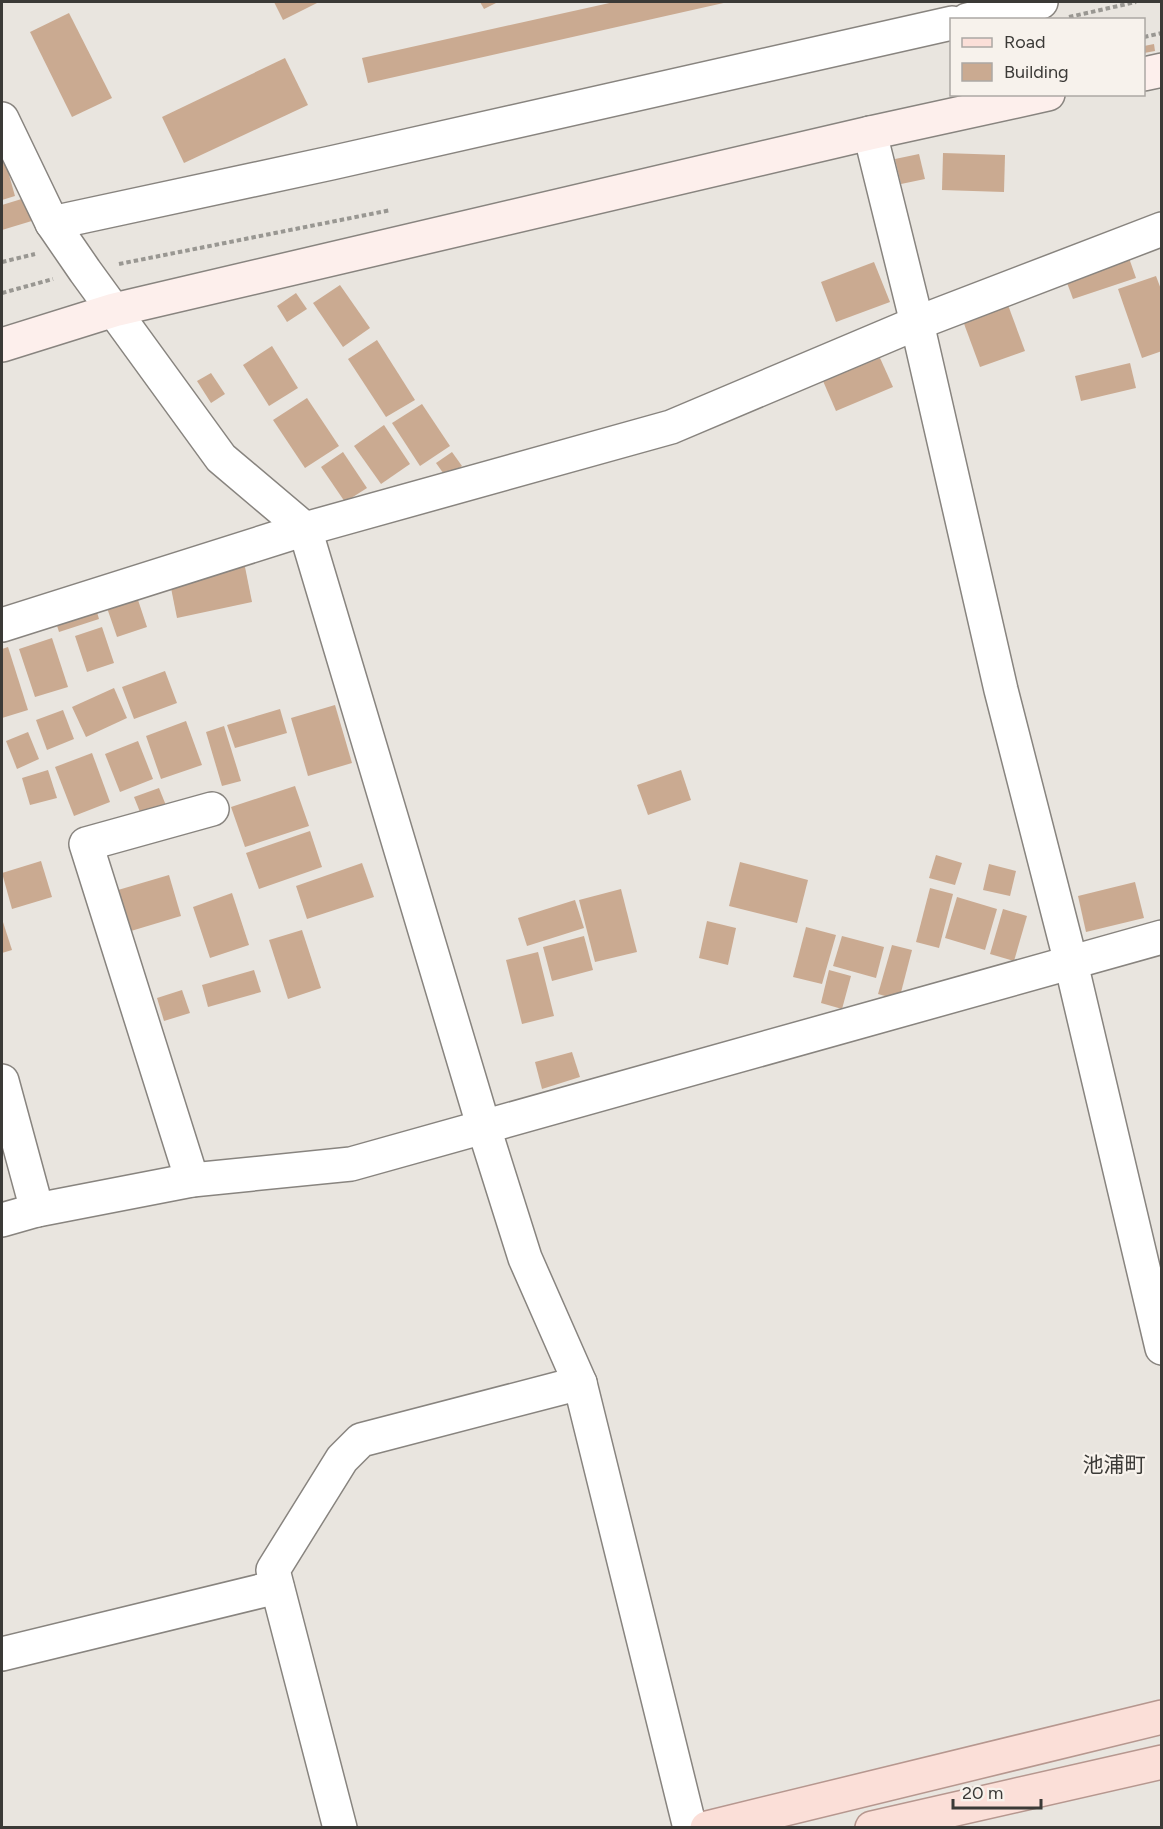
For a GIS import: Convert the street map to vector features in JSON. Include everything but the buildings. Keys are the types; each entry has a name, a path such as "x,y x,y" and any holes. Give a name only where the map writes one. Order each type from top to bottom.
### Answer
{"main road":[{"path":"707,1827 1161,1717"},
{"path":"872,1827 1161,1762"}],"street":[{"path":"975,18 1041,2"},
{"path":"52,223 366,155 950,23"},
{"path":"1145,74 1161,70"},
{"path":"2,345 114,310 870,133 1039,96"},
{"path":"2,122 52,223 221,458 305,529 525,1258 580,1383 690,1827"},
{"path":"870,133 1000,690 1071,963 1161,1348"},
{"path":"2,625 305,529 671,427 916,323 1161,229"},
{"path":"192,1180 86,844 212,809"},
{"path":"2,1220 37,1210 192,1180 351,1164 1161,937"},
{"path":"2,1081 37,1210"},
{"path":"340,1827 273,1570 342,1459 361,1440 580,1383"},
{"path":"2,1654 277,1587"}],"path":[{"path":"1064,18 1110,4 1136,2"},
{"path":"1145,37 1161,33"},
{"path":"2,293 85,271 399,208"}],"district":[{"name":"池浦町","path":"1114,1465"}]}
